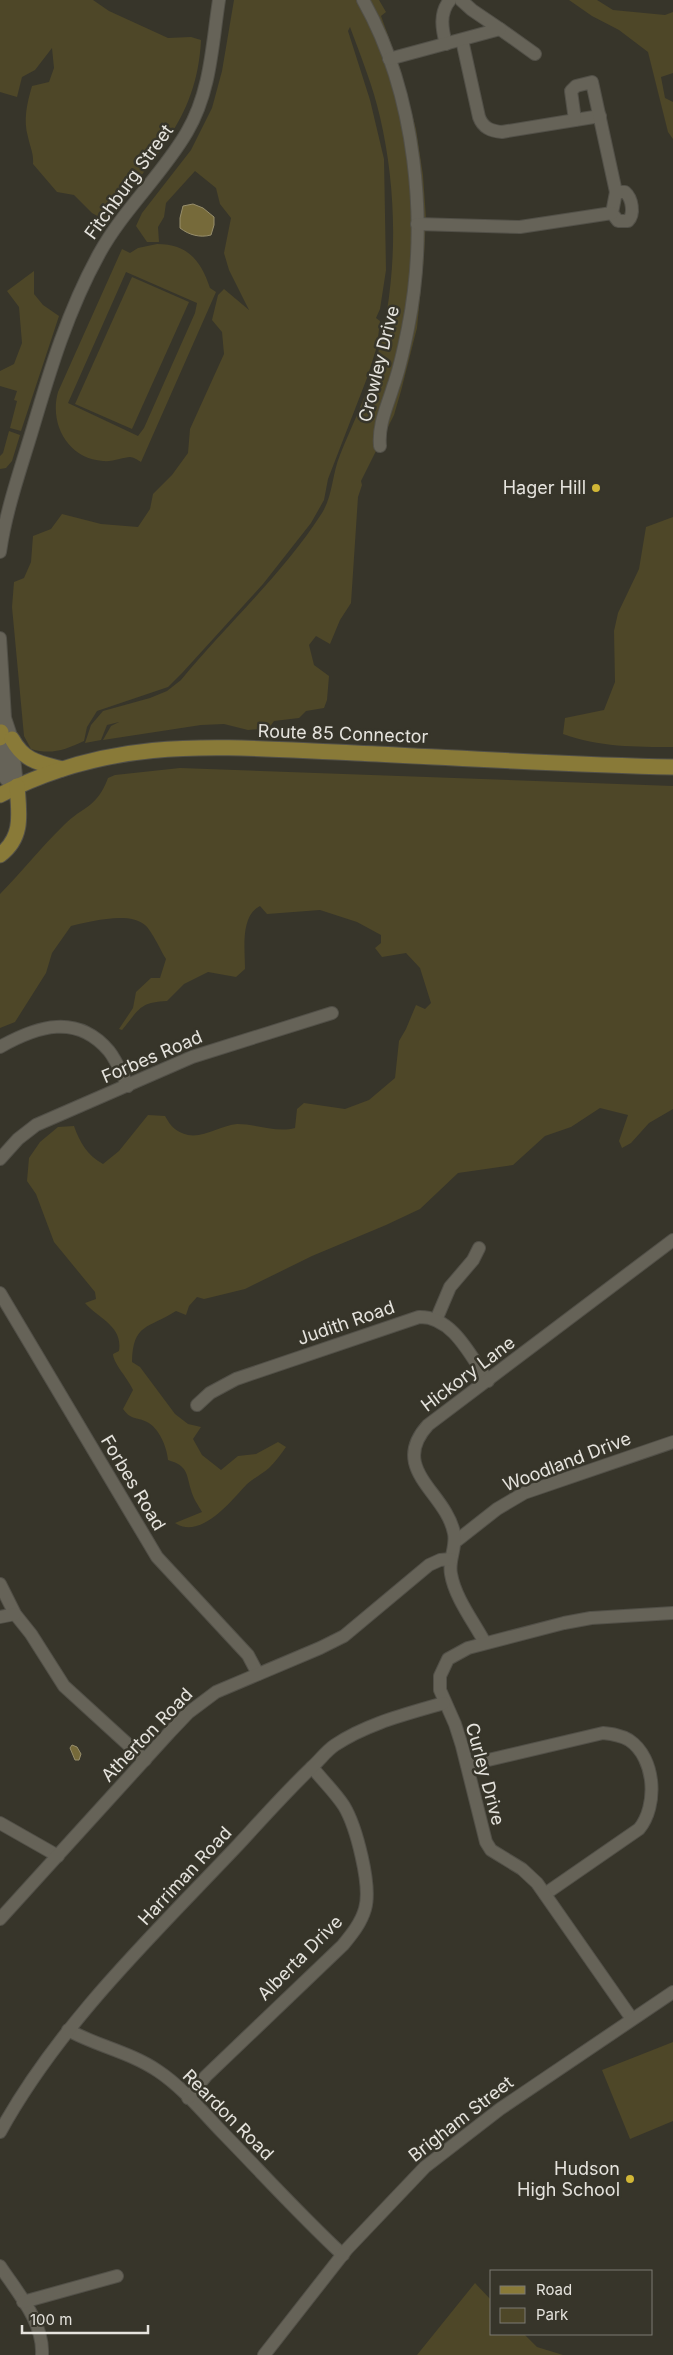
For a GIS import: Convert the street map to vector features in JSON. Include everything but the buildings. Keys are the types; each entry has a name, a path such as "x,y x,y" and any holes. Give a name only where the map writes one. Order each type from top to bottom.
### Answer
{"main road":[{"path":"4,732 20,753 30,760 62,769"},
{"name":"Route 85 Connector","path":"0,795 17,786 62,769 125,753 188,747 673,767"},
{"path":"0,855 13,841 18,829 20,815 17,786"}],"street":[{"name":"Fitchburg Street","path":"0,552 17,481 64,328 84,282 108,238 132,203 172,154 193,120 208,75 219,0"},
{"name":"Crowley Drive","path":"363,0 389,59 409,136 415,181 417,224 415,279 409,328 380,429 380,446"},
{"path":"446,44 442,24 445,6 450,0"},
{"path":"461,0 472,10 535,54"},
{"path":"389,59 500,29"},
{"path":"462,40 479,117 484,127 502,132 600,116"},
{"path":"574,120 571,91 576,86 592,82 616,192 612,213 618,221 628,221 632,218 628,194 616,192"},
{"path":"417,224 520,227 612,213"},
{"path":"0,638 4,694 4,732 17,786"},
{"name":"Forbes Road","path":"0,1159 18,1139 36,1125 192,1057 304,1024 332,1013"},
{"path":"0,1047 19,1036 42,1028 64,1026 81,1030 98,1040 110,1052 128,1086"},
{"name":"Hickory Lane","path":"485,1643 456,1588 451,1574 451,1559 455,1542 448,1517 418,1471 414,1458 415,1446 420,1434 428,1425 673,1240"},
{"path":"479,1248 473,1260 450,1287 436,1320 454,1334 488,1381"},
{"name":"Forbes Road","path":"0,1293 157,1557 248,1655 258,1674"},
{"name":"Judith Road","path":"197,1405 224,1384 249,1374 408,1320 428,1317 436,1320"},
{"name":"Woodland Drive","path":"455,1542 497,1509 524,1493 673,1442"},
{"name":"Atherton Road","path":"0,1919 188,1713 201,1702 216,1692 337,1640 359,1625 429,1565 440,1560 451,1559"},
{"path":"0,1584 14,1614 31,1634 64,1686 145,1760"},
{"name":"Curley Drive","path":"632,2019 545,1894 522,1869 491,1850 486,1842 482,1834 467,1765 455,1724 444,1703 439,1683 444,1664 460,1651 485,1643 578,1620 673,1613"},
{"path":"0,1618 14,1614"},
{"name":"Harriman Road","path":"0,2132 32,2081 68,2030 156,1931 312,1767 335,1746 366,1729 401,1715 444,1703"},
{"path":"467,1765 603,1733 616,1734 629,1740 638,1748 649,1771 651,1783 652,1798 646,1820 639,1829 545,1894"},
{"name":"Alberta Drive","path":"188,2098 206,2076 343,1945 355,1930 366,1908 367,1897 361,1855 350,1821 344,1806 312,1767"},
{"path":"0,1824 58,1856"},
{"name":"Brigham Street","path":"264,2355 342,2254 439,2154 500,2108 673,1992"},
{"name":"Reardon Road","path":"68,2030 86,2040 142,2062 160,2072 342,2254"},
{"path":"0,2266 40,2331 42,2355"},
{"path":"23,2302 117,2276"}],"green space":[{"path":"0,0 93,0 109,11 168,38 191,37 201,40 198,69 191,94 181,117 169,138 108,222 92,213 74,195 57,192 33,164 26,124 27,105 32,86 49,82 54,68 52,48 35,70 22,77 17,97 0,92"},
{"path":"234,0 379,0 386,12 381,16 400,68 416,129 423,175 426,218 417,328 394,415 361,481 362,485 358,497 351,603 340,620 330,644 316,636 309,645 314,665 329,676 327,700 324,708 306,711 299,718 274,721 269,728 248,730 224,724 201,725 103,740 111,726 119,722 107,725 101,740 85,743 91,725 103,711 150,698 167,691 181,680 290,557 326,506 337,462 366,392 381,340 391,277 393,244 390,180 380,117 374,94 350,27 348,31 370,100 384,159 386,270 380,309 376,318 380,321 377,346 367,378 328,479 324,500 311,523 263,584 168,687 97,711 87,727 84,741 64,749 45,752 38,751 31,749 24,736 12,607 14,582 24,578 31,562 33,536 51,529 62,514 101,524 138,527 150,509 153,494 172,475 188,453 190,429 224,354 222,332 212,320 218,295 224,289 249,310 229,270 224,253 231,218 220,204 216,188 195,171 166,203 164,217 158,227 159,242 147,242 136,226 142,213 191,150 212,108 222,71"},
{"path":"569,0 597,0 613,10 665,15 673,12 673,73 661,77 665,98 673,102 673,139 668,132 648,52 619,30 592,16"},
{"path":"157,244 177,247 185,251 197,262 210,288 216,292 141,462 130,457 107,461 91,459 71,447 64,438 56,416 58,392 122,249 130,253 138,248","holes":["126,272 197,303 195,313 144,428 138,436 68,403"]},
{"path":"34,271 34,294 43,305 59,316 21,431 10,428 17,401 14,400 17,391 0,386 0,371 14,364 22,343 19,307 7,291"},
{"path":"132,277 189,302 132,429 75,404"},
{"path":"9,431 20,435 12,461 6,468 0,469 0,456 3,453"},
{"path":"673,517 673,747 603,744 563,734 565,718 604,710 615,682 614,631 618,613 639,569 646,527"},
{"path":"180,768 673,786 673,1109 649,1123 631,1143 622,1148 619,1141 628,1115 600,1108 571,1127 545,1136 513,1165 458,1173 420,1209 312,1256 245,1289 204,1299 197,1297 189,1306 186,1315 176,1311 139,1333 135,1340 132,1362 140,1367 175,1414 188,1424 201,1427 193,1439 202,1455 221,1470 238,1456 256,1454 278,1442 286,1447 269,1468 247,1484 215,1516 205,1523 185,1527 175,1523 202,1512 193,1496 187,1475 183,1468 175,1462 168,1460 166,1449 159,1433 147,1422 131,1417 123,1409 133,1390 114,1358 113,1354 119,1351 117,1335 109,1324 85,1303 96,1299 95,1292 54,1242 36,1194 27,1181 29,1158 40,1142 58,1127 74,1126 85,1148 103,1164 119,1151 148,1115 165,1116 169,1123 180,1132 188,1135 200,1135 237,1124 274,1129 295,1128 297,1109 304,1103 345,1109 369,1100 395,1078 399,1041 416,1005 425,1009 431,1003 420,968 406,953 382,957 375,948 381,943 381,935 357,922 320,910 267,914 260,906 249,917 246,925 244,943 245,969 236,977 208,972 184,984 167,1001 151,1003 140,1008 122,1030 119,1029 133,1008 136,992 151,978 160,978 166,959 148,928 138,921 119,918 71,926 52,953 46,973 15,1022 0,1028 0,894 64,825 94,801 104,788 108,778 115,775"},
{"path":"673,2042 673,2121 630,2139 602,2070"},
{"path":"475,2283 490,2299 490,2335 525,2335 537,2347 563,2355 417,2355"}],"shaded area":[{"path":"193,204 203,208 214,217 211,235 195,235 180,228 183,206"},
{"path":"72,1745 77,1747 81,1754 79,1760 75,1760 70,1748"}],"place":[{"name":"Hager Hill","path":"596,488"},
{"name":"Hudson High School","path":"630,2179"}]}
